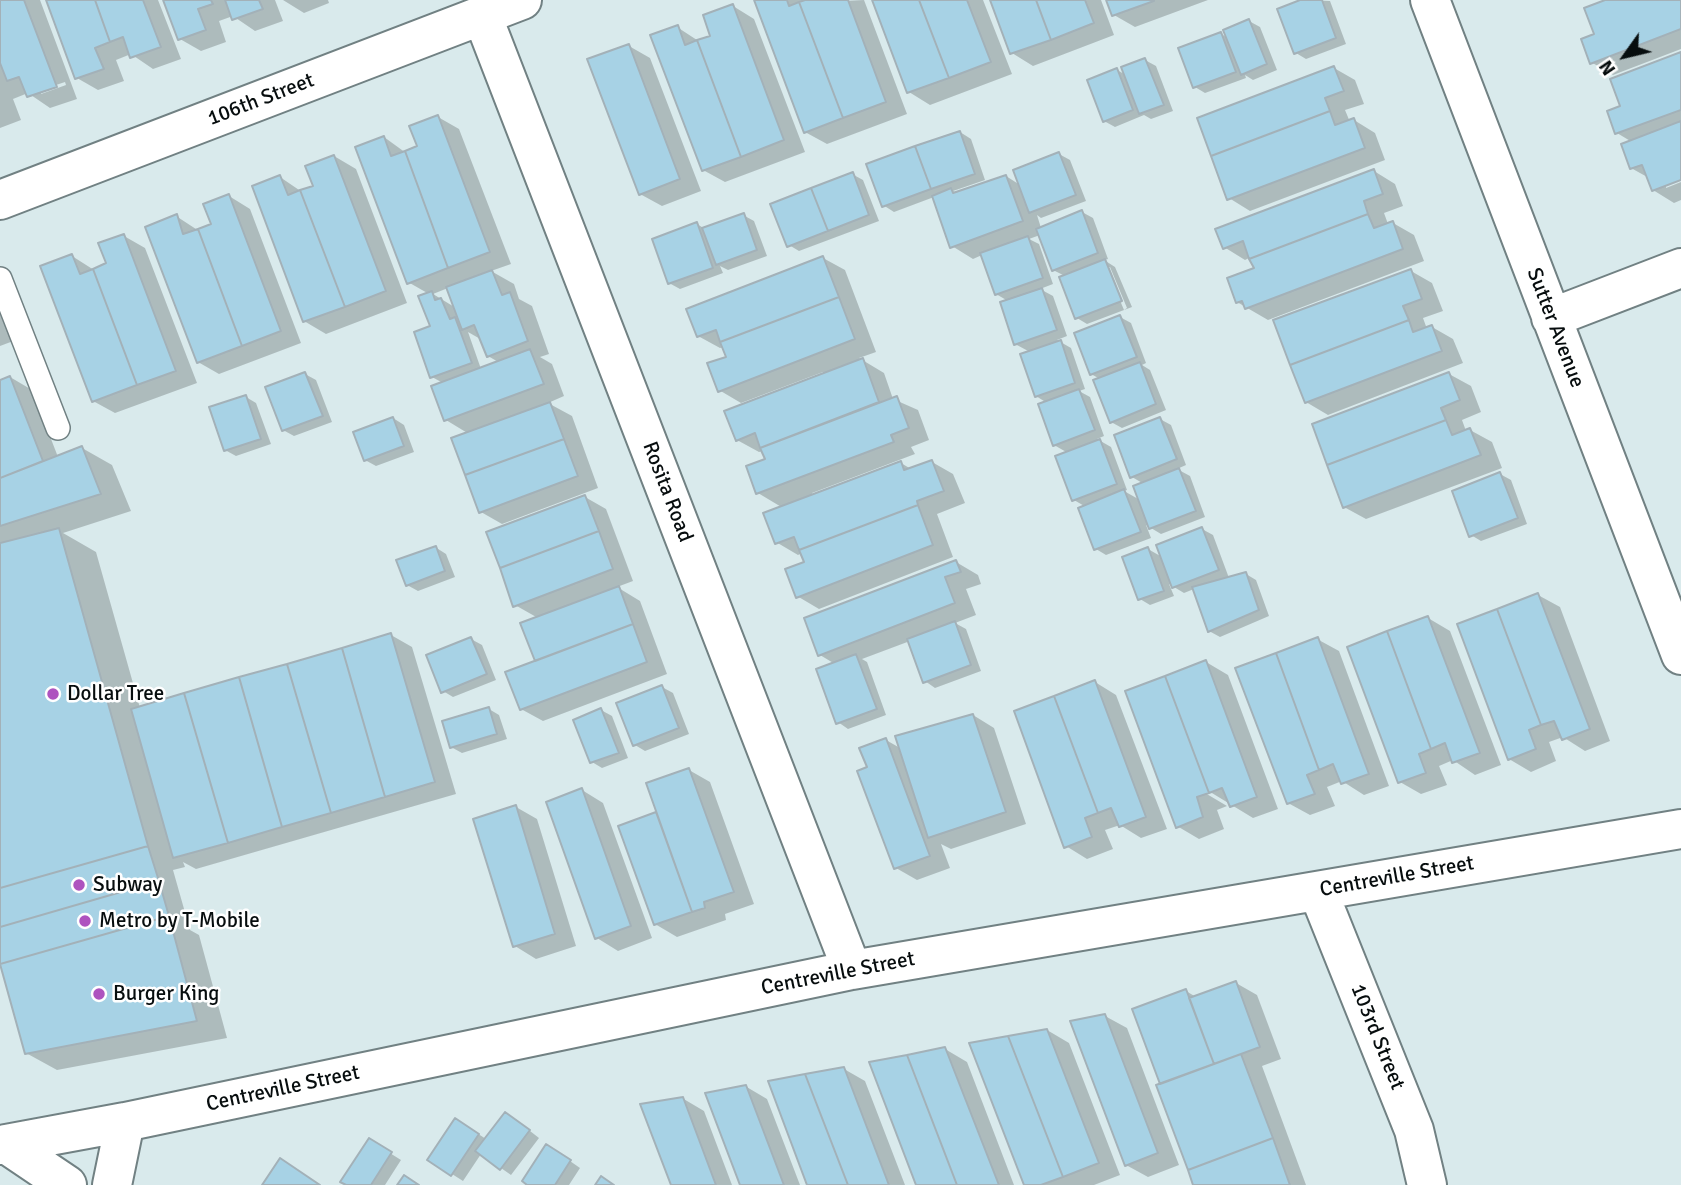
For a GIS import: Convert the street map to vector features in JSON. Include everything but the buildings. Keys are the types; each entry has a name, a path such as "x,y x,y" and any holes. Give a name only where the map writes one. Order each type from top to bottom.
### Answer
{"street":[{"name":"106th Street","path":"0,200 522,0"},
{"name":"Sutter Avenue","path":"1430,0 1681,655"},
{"name":"Rosita Road","path":"482,15 852,970"},
{"path":"1551,318 1681,268"},
{"name":"Centreville Street","path":"3,1144 125,1122 852,970 1681,829"},
{"name":"103rd Street","path":"1318,891 1414,1130 1427,1185"},
{"path":"112,1185 125,1122"},
{"path":"3,1144 67,1185"}],"lane":[{"path":"0,279 58,428"}],"place":[{"name":"Dollar Tree","path":"53,694"},
{"name":"Subway","path":"79,885"},
{"name":"Metro by T-Mobile","path":"85,921"},
{"name":"Burger King","path":"99,994"}]}
